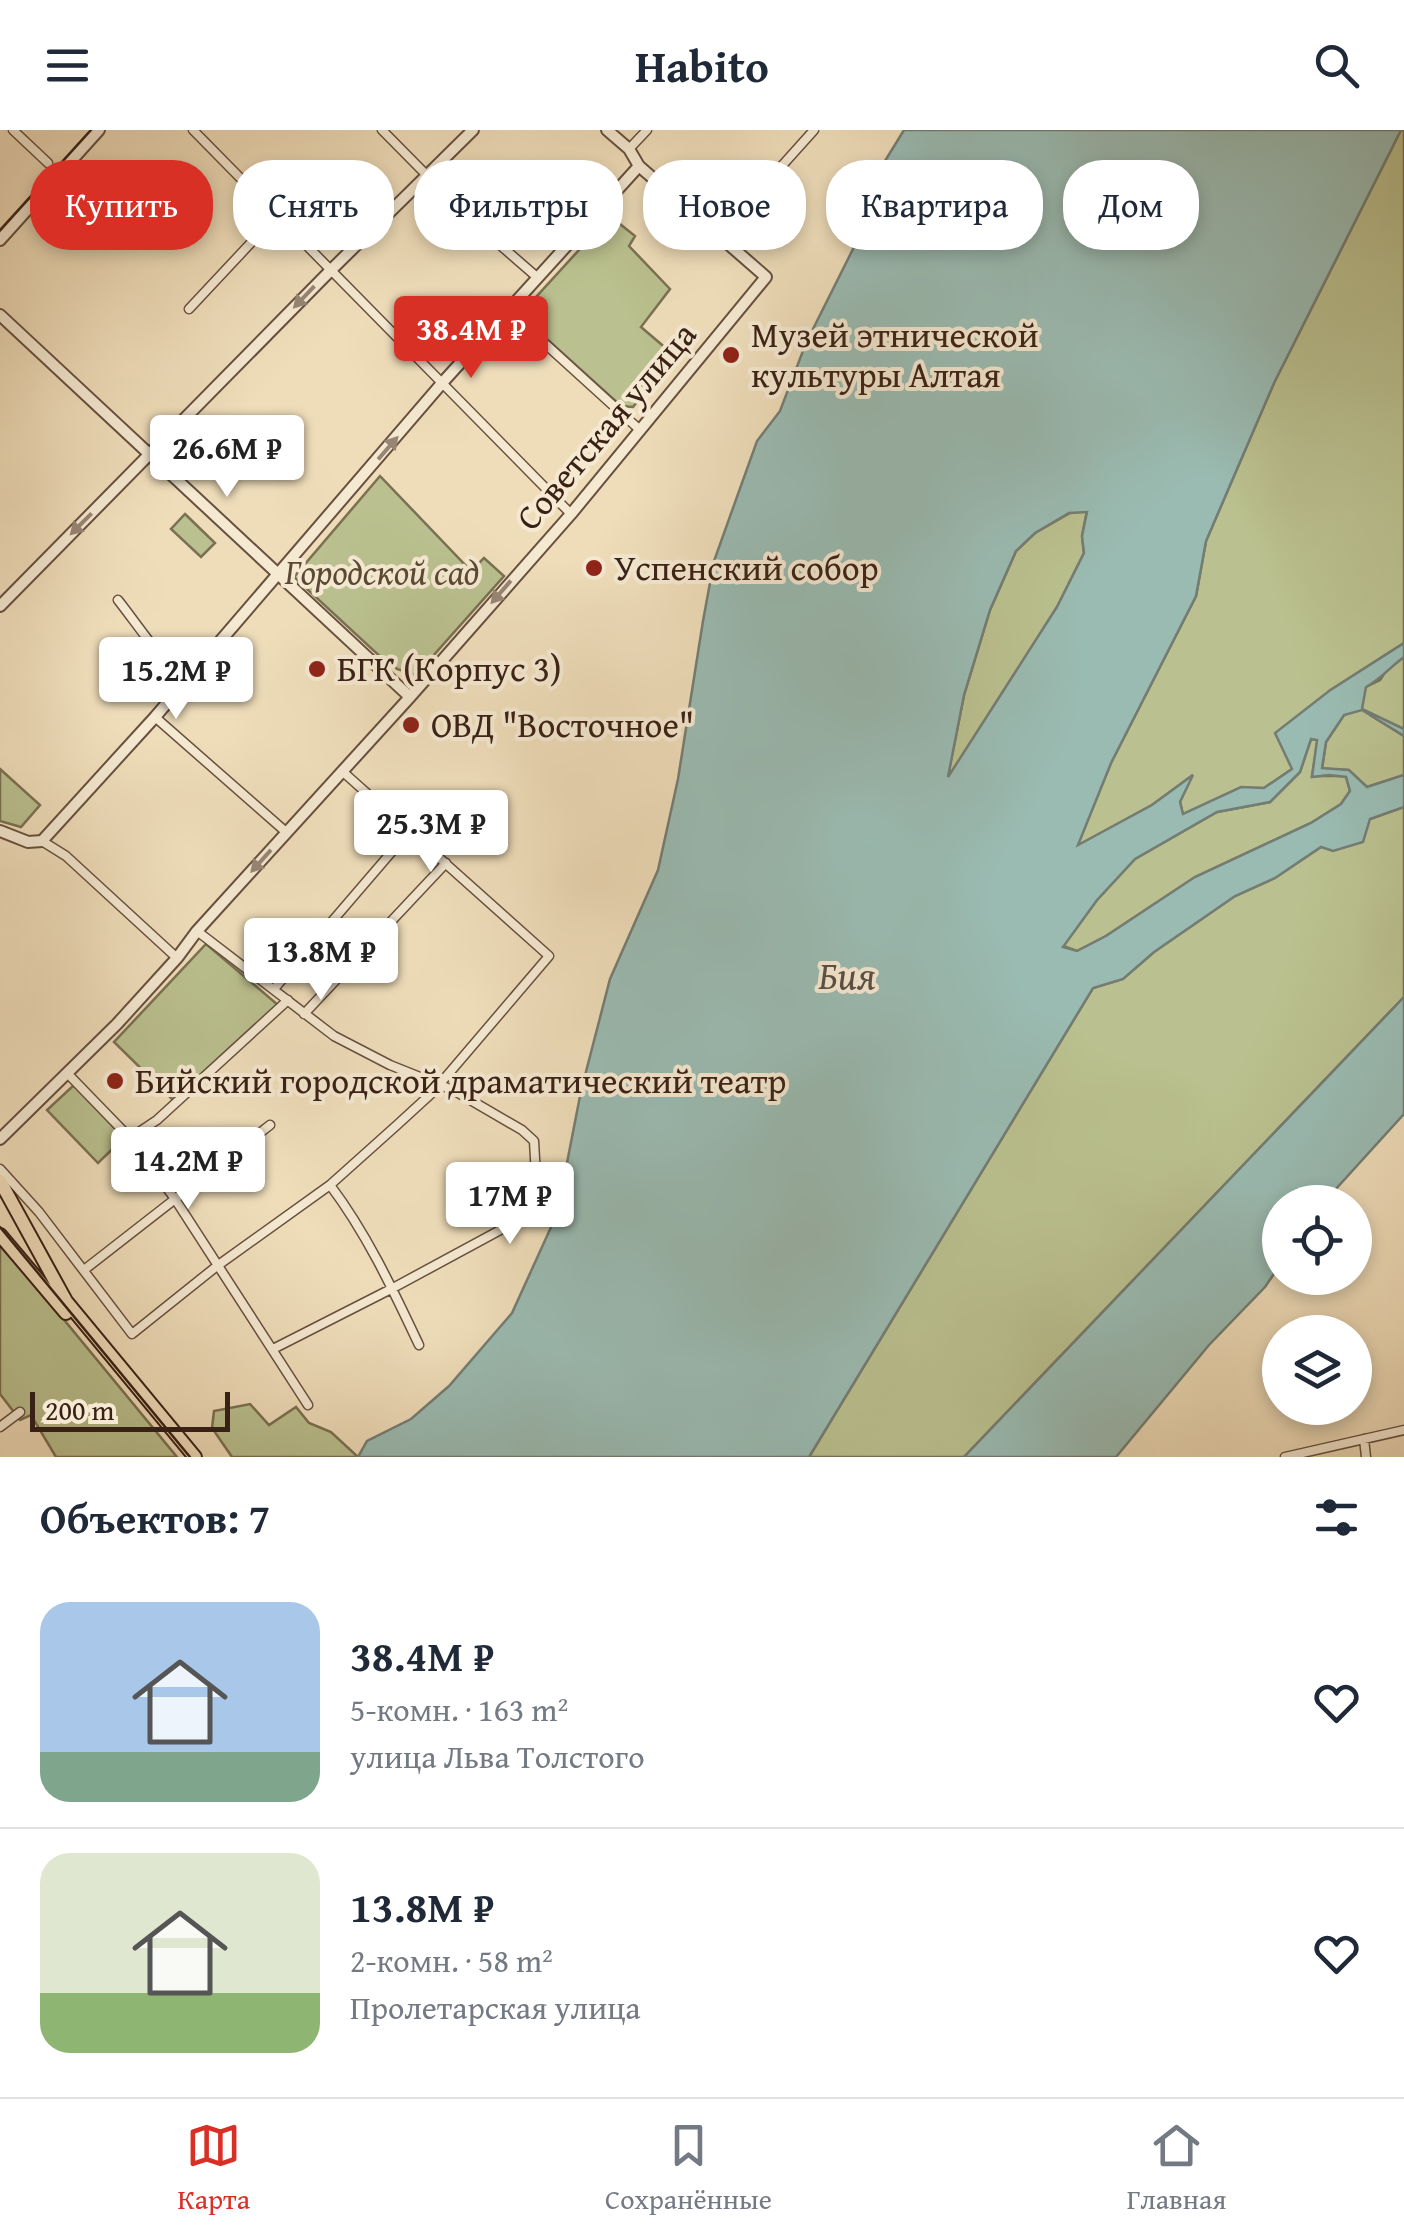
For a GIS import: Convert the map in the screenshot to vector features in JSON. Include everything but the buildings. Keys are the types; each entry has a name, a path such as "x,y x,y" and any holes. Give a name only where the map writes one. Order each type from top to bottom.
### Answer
{"main road":[{"path":"0,1181 61,1293 89,1334"},
{"path":"0,1234 188,1455"}],"street":[{"path":"13,130 45,160"},
{"path":"0,240 99,130"},
{"path":"193,130 233,170"},
{"path":"382,130 414,164"},
{"path":"444,160 473,130"},
{"path":"607,130 630,149 643,169"},
{"path":"630,149 647,130"},
{"path":"787,160 814,130"},
{"path":"42,841 443,382 639,166"},
{"path":"0,606 414,190"},
{"path":"189,309 244,250"},
{"path":"311,250 571,514"},
{"path":"507,250 538,278"},
{"name":"Советская улица","path":"0,1139 68,1074 177,958 571,514 766,276 736,250"},
{"path":"508,310 640,430"},
{"path":"0,315 410,697"},
{"path":"118,600 164,662 185,681"},
{"path":"154,717 286,832"},
{"path":"0,1169 39,1212 132,1334 217,1266 330,1185 439,1086 549,956 342,772"},
{"path":"0,831 28,842 42,841 66,856 177,958"},
{"path":"274,989 411,833"},
{"path":"304,1014 446,863"},
{"path":"197,931 351,1047 455,1091 532,1137 534,1142 536,1176 514,1224 273,1349"},
{"path":"130,1138 157,1120 288,1000"},
{"path":"68,1074 130,1138 175,1200 308,1405"},
{"path":"84,1270 270,1125"},
{"path":"330,1185 350,1211 419,1344"},
{"path":"0,1427 20,1412"},
{"path":"1285,1457 1404,1430"},
{"path":"1364,1439 1366,1457"}],"green space":[{"path":"1401,130 1404,643 1329,691 1292,769 1264,788 1241,788 1183,815 1180,802 1190,777 1152,805 1077,846 1111,763 1196,596 1206,541 1274,383"},
{"path":"623,226 635,236 629,246 670,289 641,327 675,356 633,407 621,406 527,321 526,308 579,250 623,250"},
{"name":"Городской сад","path":"380,476 471,571 484,558 504,576 416,675 386,662 294,577"},
{"path":"1087,511 1082,536 1084,553 1057,607 947,780 964,695 990,610 1016,551 1035,533 1070,513"},
{"path":"185,514 215,543 201,557 171,529"},
{"path":"1404,657 1404,729 1370,715 1404,736 1404,775 1367,787 1348,770 1322,769 1326,742 1344,715 1366,687 1380,680"},
{"path":"1311,739 1318,740 1312,776 1346,776 1350,791 1341,804 1311,823 1195,877 1077,951 1063,946 1097,900 1135,859 1217,812 1270,802 1300,772"},
{"path":"0,769 40,805 21,827 0,821"},
{"path":"1404,807 1404,997 964,1457 809,1457 1093,988 1123,979 1154,952 1235,896 1275,878 1370,819"},
{"path":"206,944 278,1005 173,1100 114,1042"},
{"path":"74,1085 124,1138 98,1163 47,1110"},
{"path":"0,1242 177,1457 56,1457 31,1415 20,1420 0,1394"},
{"path":"250,1404 269,1425 296,1407 309,1423 331,1432 358,1457 232,1457 212,1428 214,1411"}],"water":[{"name":"Бия","path":"904,130 1401,130 1274,383 1206,541 1196,596 1111,763 1078,845 1152,805 1193,775 1180,802 1183,814 1241,787 1264,788 1292,769 1275,733 1329,691 1404,643 1404,657 1366,687 1362,709 1404,729 1404,736 1362,710 1344,715 1326,742 1322,768 1349,770 1367,787 1404,775 1404,807 1370,819 1363,842 1333,851 1321,847 1275,878 1235,896 1154,952 1123,979 1093,988 809,1457 358,1457 367,1441 411,1419 449,1386 512,1313 557,1214 581,1091 610,979 658,870 678,779 714,561 757,441 780,411 806,343 852,250 1043,250 1043,160 886,160","holes":["1087,512 1082,536 1084,553 1057,607 948,777 964,695 990,610 1016,551 1035,533 1069,513","1311,739 1317,740 1312,777 1346,777 1350,791 1341,804 1311,823 1195,877 1077,951 1063,947 1097,900 1135,859 1217,812 1270,802 1300,772"]},
{"path":"1404,997 1404,1114 1339,1185 1262,1185 1262,1290 1209,1345 1116,1457 964,1457"}],"tram line":[{"path":"0,230 91,130"},
{"path":"0,1227 190,1457"}],"place":[{"name":"Музей этнической культуры Алтая","path":"731,355"},
{"name":"Успенский собор","path":"594,568"},
{"name":"БГК (Корпус 3)","path":"317,669"},
{"name":"ОВД \"Восточное\"","path":"411,725"},
{"name":"Бийский городской драматический театр","path":"115,1081"}]}
